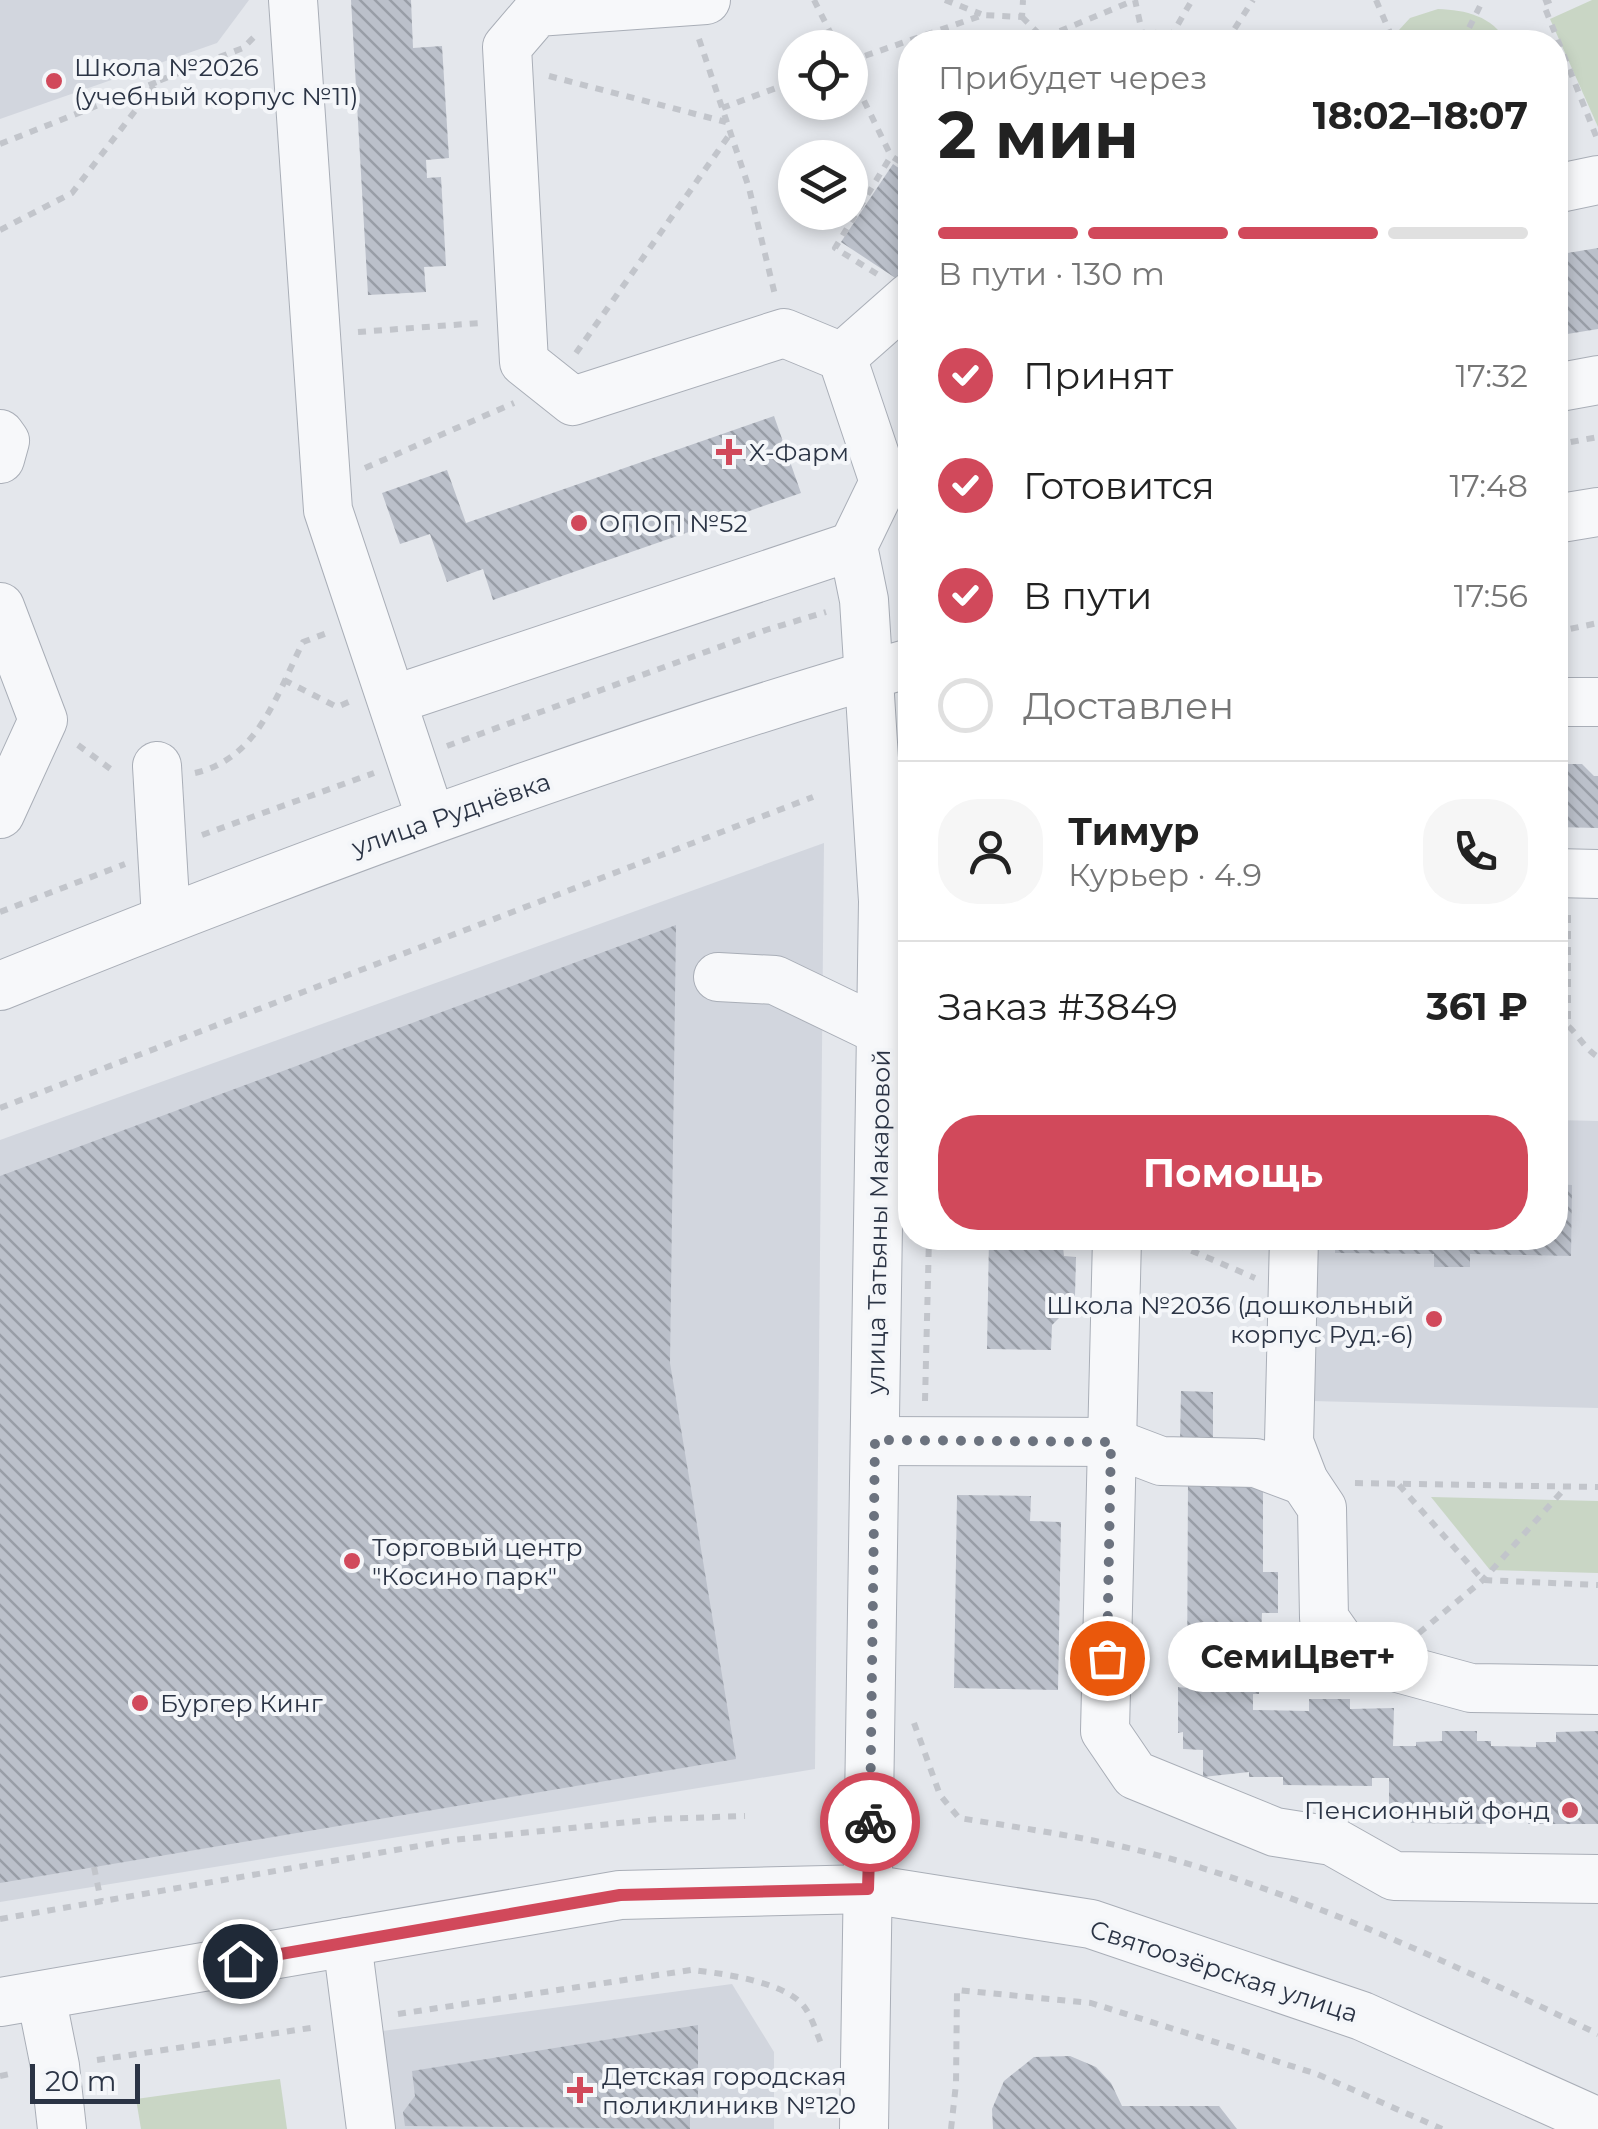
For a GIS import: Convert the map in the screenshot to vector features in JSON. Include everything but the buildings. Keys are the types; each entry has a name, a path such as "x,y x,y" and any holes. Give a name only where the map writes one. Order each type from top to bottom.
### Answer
{"street":[{"path":"391,693 853,546 884,482 842,358 784,334 573,401 524,362 506,47 537,12 696,1"},
{"path":"279,12 316,336 328,510 431,819"},
{"path":"1568,186 1598,180"},
{"path":"842,358 898,309"},
{"path":"1568,386 1598,380"},
{"path":"0,434 5,440 0,459"},
{"path":"1568,517 1598,512"},
{"name":"улица Татьяны Макаровой","path":"853,546 864,600 888,670 896,892 881,1031 898,1441 868,1889 864,2129"},
{"path":"0,608 44,720 0,814"},
{"name":"улица Руднёвка","path":"0,986 166,918 431,819 788,699 888,670"},
{"path":"1568,702 1598,702"},
{"path":"158,773 166,918"},
{"path":"718,977 775,980 881,1031"},
{"path":"1117,1250 1106,1731 1135,1776 1275,1832 1332,1841 1394,1876 1598,1879"},
{"path":"1294,1250 1288,1442 1304,1481 1322,1508 1324,1618 1350,1655 1472,1688 1598,1690"},
{"path":"898,1441 1111,1442 1161,1462 1256,1463 1304,1481"},
{"name":"Святоозёрская улица","path":"20,1999 620,1895 868,1889 1091,1924 1362,2016 1598,2122"},
{"path":"348,1942 370,2129"},
{"path":"20,1999 55,2066 62,2129"}],"path":[{"path":"814,0 829,30"},
{"path":"945,0 983,15 1022,17 1034,30"},
{"path":"1022,17 1023,0"},
{"path":"1067,30 1135,0 1142,30"},
{"path":"1177,30 1192,0"},
{"path":"1234,30 1253,0"},
{"path":"1376,0 1389,30"},
{"path":"1468,30 1482,0"},
{"path":"1551,0 1542,3 1553,30"},
{"path":"696,1 722,108 749,188 784,334"},
{"path":"0,144 243,48 279,12"},
{"path":"940,30 983,15"},
{"path":"868,55 898,44"},
{"path":"508,65 727,122"},
{"path":"1568,68 1598,142"},
{"path":"0,230 72,192 158,81"},
{"path":"722,108 778,87"},
{"path":"868,109 891,156 898,160"},
{"path":"326,485 553,386 730,134"},
{"path":"891,156 835,248 898,287"},
{"path":"316,336 521,320"},
{"path":"1568,443 1598,437"},
{"path":"44,720 124,780 158,773 210,770 254,740 303,642 365,618"},
{"path":"1568,629 1598,623"},
{"path":"284,680 337,707 391,693"},
{"path":"0,1108 812,796"},
{"path":"1574,874 1568,1023 1598,1058"},
{"path":"898,1441 927,1388 930,1250"},
{"path":"1190,1250 1260,1280"},
{"path":"1304,1481 1598,1487"},
{"path":"1398,1484 1483,1580 1598,1585"},
{"path":"1383,1662 1483,1580 1567,1486"},
{"path":"914,1706 914,1725 940,1795 958,1818 1165,1857 1240,1880 1318,1908 1598,2034"},
{"path":"0,1919 452,1840 658,1819 745,1816"},
{"path":"94,1867 101,1901"},
{"path":"0,2076 691,1970 734,1974 802,2004 823,2048 822,2064"},
{"path":"951,2129 956,2084 957,1990 1091,2003 1317,2074 1442,2129"}],"shaded area":[{"name":"Школа №2026 (учебный корпус №11)","path":"0,0 249,0 217,43 0,119"},
{"name":"Торговый центр \"Косино парк\"","path":"824,843 815,1769 0,1902 0,1140"},
{"name":"Школа №2036 (дошкольный корпус Руд.-6)","path":"1568,1120 1598,1121 1598,1408 1268,1400 1272,1250 1568,1250"},
{"name":"Детская городская поликлиникв №120","path":"732,1984 774,2052 774,2129 394,2129 375,2032"}],"green space":[{"path":"1598,0 1598,127 1568,60 1568,30 1555,30 1550,19"},
{"path":"1438,9 1458,11 1486,20 1498,30 1399,30 1410,18"},
{"path":"1431,1497 1598,1501 1598,1573 1490,1570"},
{"path":"280,2079 287,2129 141,2129 136,2099"}],"way so far":[{"path":"870,1822 875,1440 1111,1442 1107,1658"}],"place":[{"name":"Школа №2026 (учебный корпус №11)","path":"54,81"},
{"name":"X-Фарм","path":"729,452"},
{"name":"ОПОП №52","path":"579,523"},
{"name":"Школа №2036 (дошкольный корпус Руд.-6)","path":"1434,1319"},
{"name":"Торговый центр \"Косино парк\"","path":"352,1561"},
{"name":"СемиЦвет+","path":"1107,1658"},
{"name":"Бургер Кинг","path":"140,1703"},
{"name":"Пенсионный фонд","path":"1570,1810"},
{"name":"Детская городская поликлиникв №120","path":"580,2090"}],"route":[{"path":"240,1961 620,1895 868,1889 870,1822"}]}
